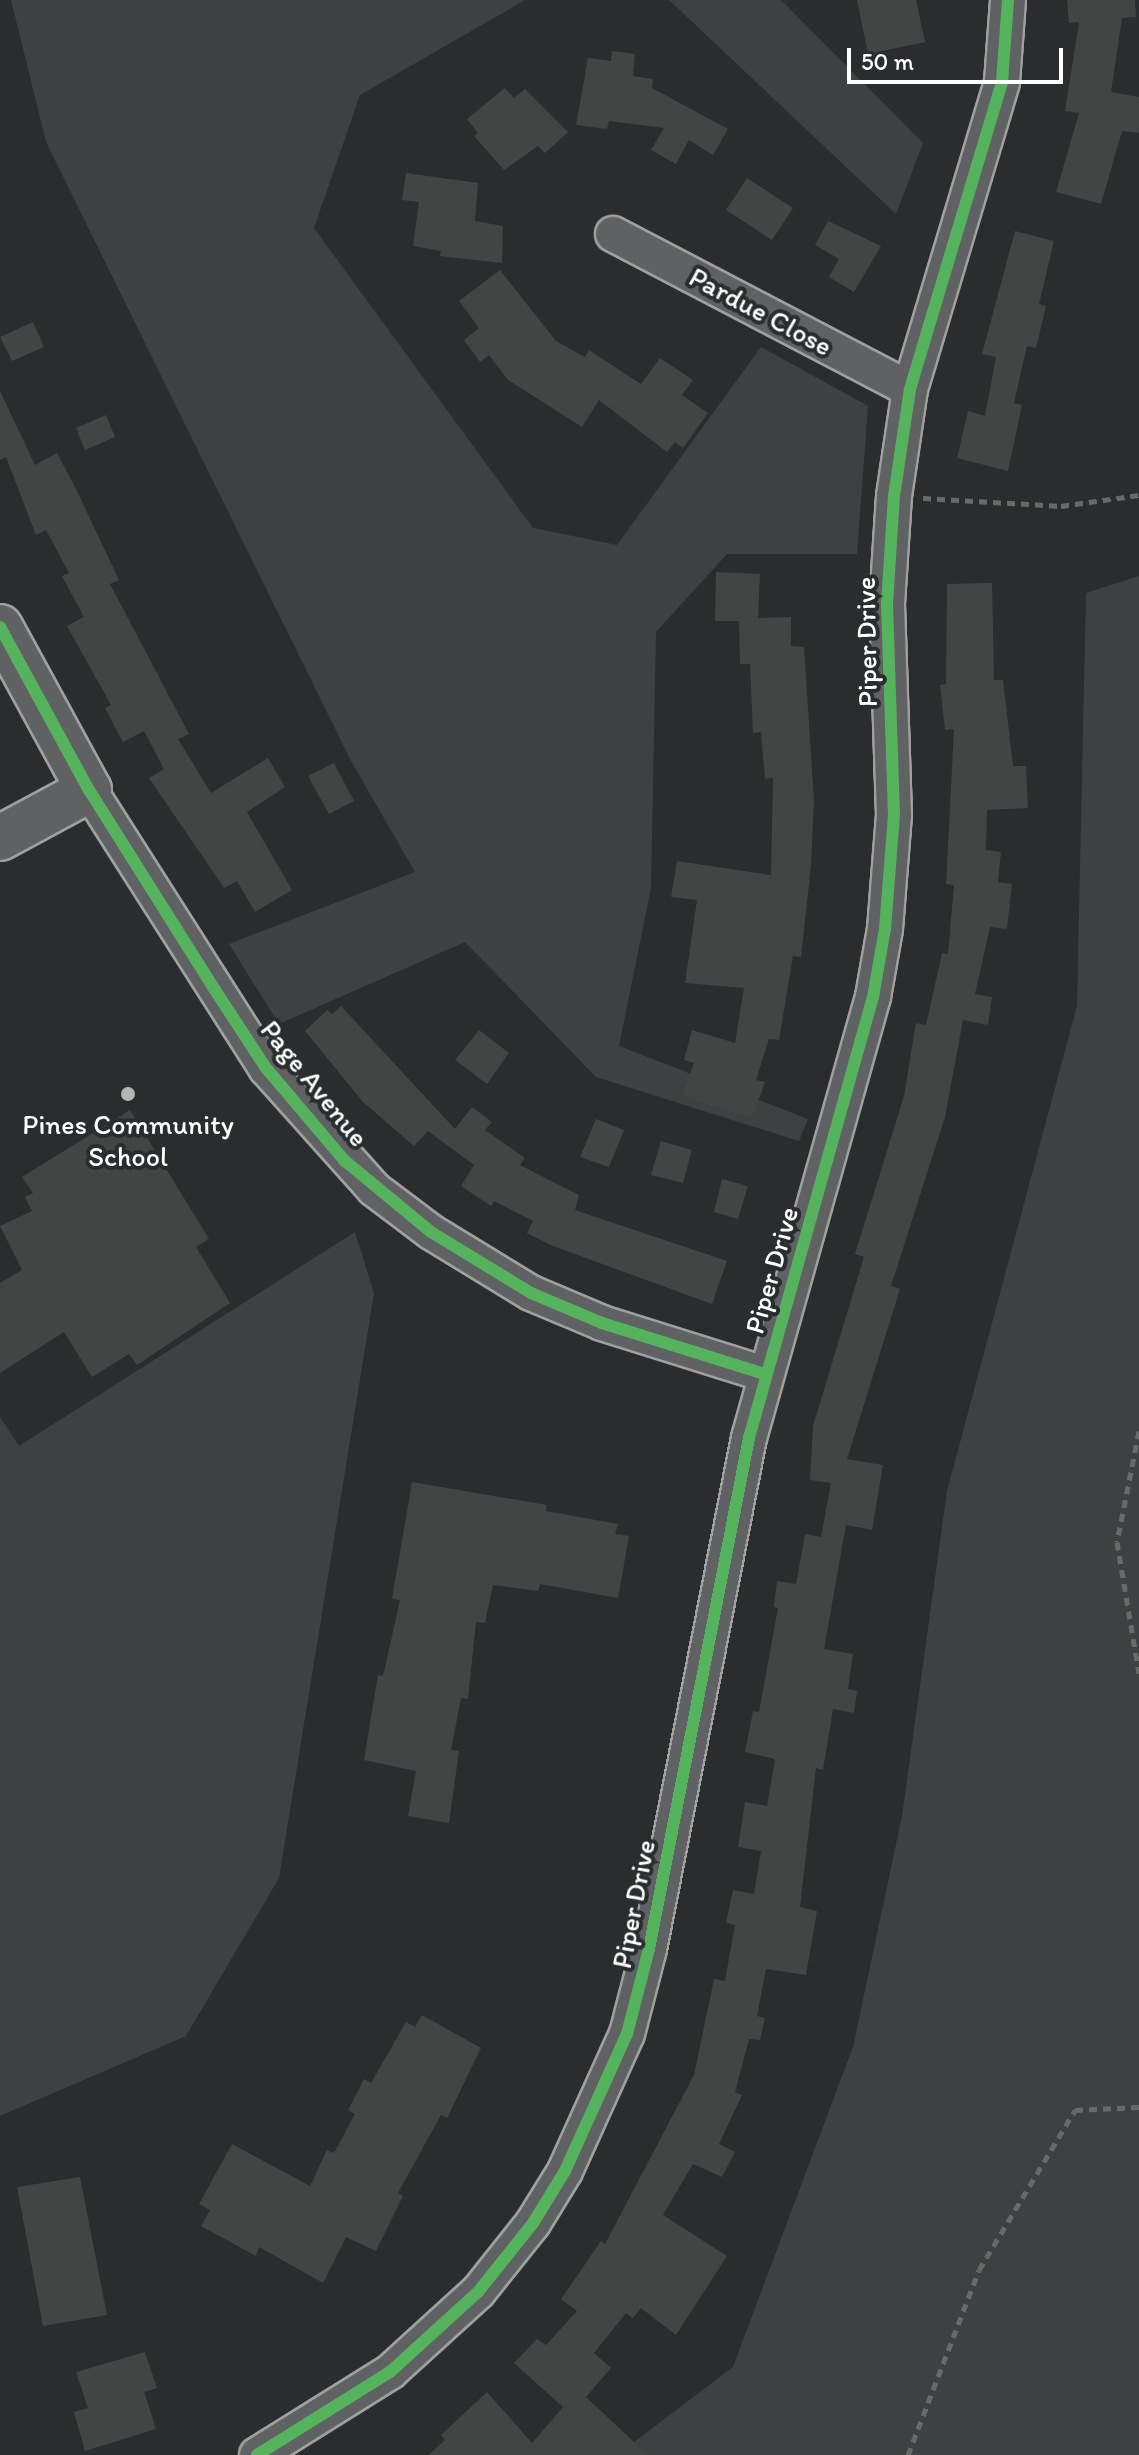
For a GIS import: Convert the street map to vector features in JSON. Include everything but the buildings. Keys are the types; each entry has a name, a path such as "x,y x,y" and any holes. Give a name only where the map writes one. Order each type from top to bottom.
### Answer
{"street":[{"name":"Piper Drive","path":"257,2455 297,2446 390,2372 478,2292 550,2195 614,2072 649,1949 739,1484 765,1374 852,1087 885,929 894,815 887,604 894,496 910,389 996,105 1008,0"},
{"name":"Pardue Close","path":"613,234 910,389"},
{"name":"Page Avenue","path":"0,627 89,790 266,1068 374,1189 443,1241 531,1293 602,1323 765,1374"},
{"path":"0,838 89,790"}],"path":[{"path":"894,496 1061,506 1139,495"},
{"path":"1139,1431 1117,1542 1139,1673"},
{"path":"908,2455 979,2270 1075,2110 1139,2107"}],"shaded area":[{"path":"11,0 525,0 360,95 314,228 533,528 617,545 761,347 868,406 857,554 727,554 656,632 651,888 619,1046 808,1119 799,1141 596,1077 465,942 279,1024 229,944 415,872 350,759 46,142"},
{"path":"669,0 781,0 923,143 896,214"},
{"path":"1139,576 1139,2455 617,2455 733,2367 853,2047 902,1816 947,1491 1077,1006 1086,593"},
{"path":"355,1232 374,1293 279,1878 186,2036 0,2116 0,1417 19,1446"}],"cycle path":[{"path":"257,2455 390,2372 478,2292 533,2223 565,2171 627,2034 649,1949 749,1438 873,997 885,929 894,815 887,604 894,496 910,389 1002,82 1008,0"},
{"path":"0,627 89,790 213,987 266,1068 345,1161 431,1232 531,1293 602,1323 765,1374"}],"place":[{"name":"Pines Community School","path":"128,1094"}]}
